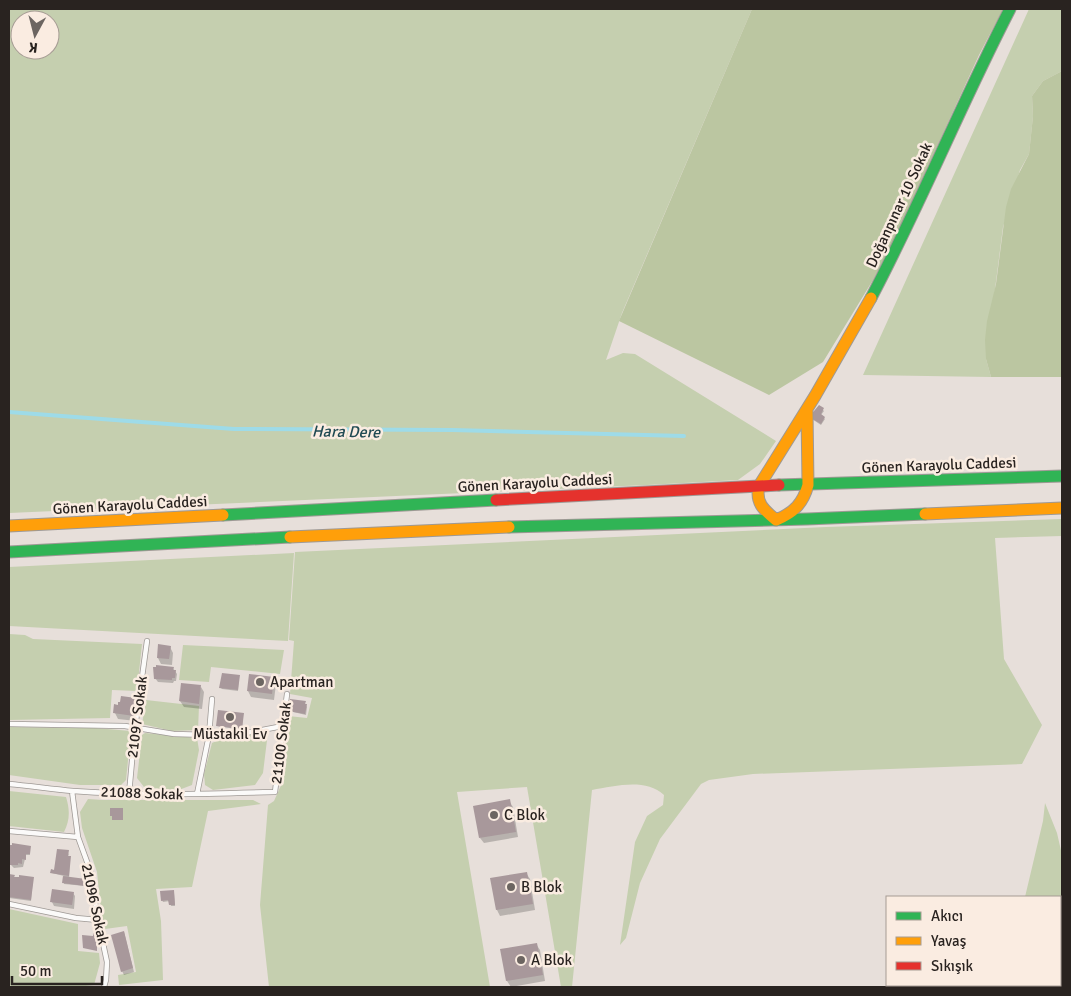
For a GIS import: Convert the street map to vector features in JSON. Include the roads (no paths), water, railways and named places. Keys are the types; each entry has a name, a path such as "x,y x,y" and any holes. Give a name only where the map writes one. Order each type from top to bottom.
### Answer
{"main road":[{"name":"Doğanpınar 10 Sokak","path":"759,486 807,410 879,283 984,58 1010,9"},
{"path":"776,520 799,507 806,495 808,485 807,410"},
{"name":"Gönen Karayolu Caddesi","path":"9,526 759,486 1062,476"},
{"path":"759,486 757,493 758,502 776,520"},
{"path":"9,552 458,528 776,520 1062,508"}],"lane":[{"name":"21097 Sokak","path":"129,794 135,728 147,641"},
{"name":"21100 Sokak","path":"275,792 287,694"},
{"path":"197,794 209,735 212,699"},
{"path":"9,724 114,725 174,734 209,735 235,735 283,726"},
{"name":"21088 Sokak","path":"9,784 72,791 129,794 275,792"},
{"name":"21096 Sokak","path":"72,791 78,837 90,870 107,962 104,987"},
{"path":"9,831 78,837"},
{"path":"9,904 76,918 98,920"}],"waterway":[{"name":"Hara Dere","path":"9,412 234,429 452,430 684,436"}],"place":[{"name":"Apartman","path":"260,682"},
{"name":"Müstakil Ev","path":"230,717"},
{"name":"C Blok","path":"494,815"},
{"name":"B Blok","path":"511,887"},
{"name":"A Blok","path":"521,960"}]}
